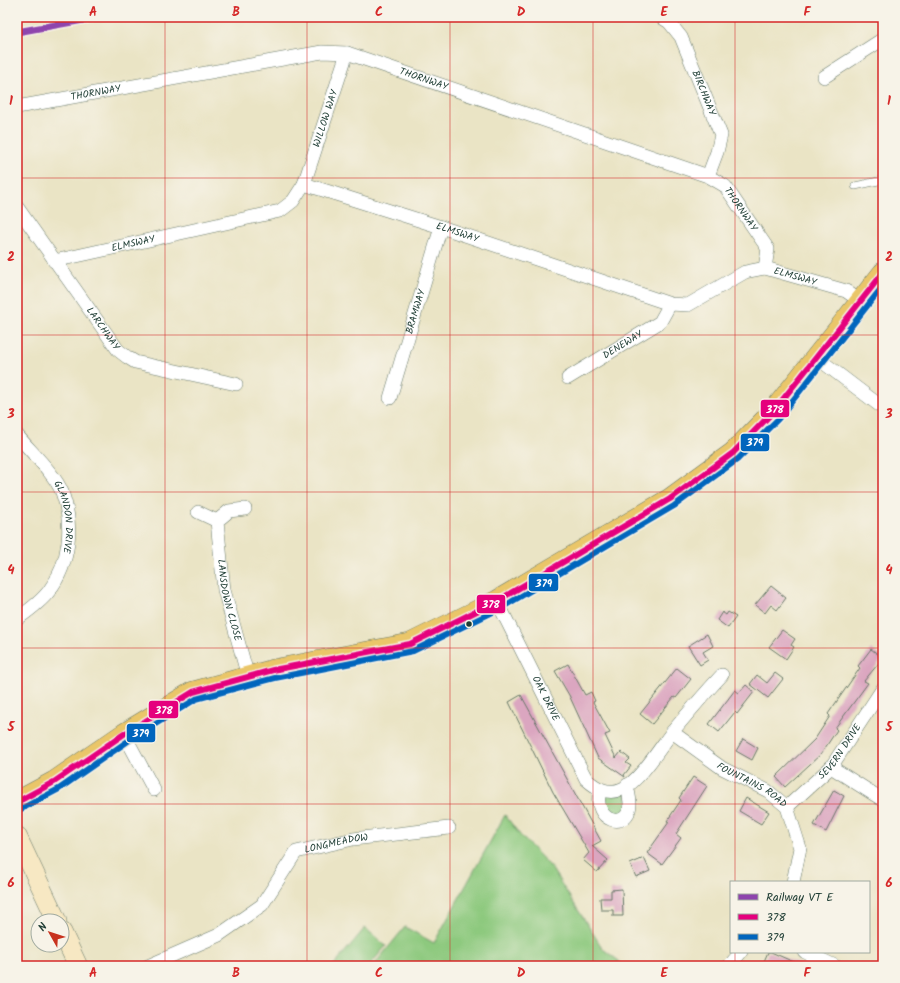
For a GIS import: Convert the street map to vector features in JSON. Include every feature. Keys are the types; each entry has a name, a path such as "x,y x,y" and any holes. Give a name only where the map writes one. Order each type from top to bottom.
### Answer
{"main road":[{"path":"17,802 54,782 124,734 193,692 274,670 410,644 497,601 670,499 733,453 759,427 883,273"}],"street":[{"name":"BIRCHWAY","path":"662,17 669,22 680,37 721,135 717,152 708,176"},
{"path":"824,77 883,39"},
{"name":"THORNWAY","path":"17,107 322,52 347,53 708,176 725,186 768,249 765,268"},
{"name":"WILLOW WAY","path":"304,184 347,53"},
{"name":"ELMSWAY","path":"54,261 280,211 293,201 304,184 441,227 670,304 688,305 745,272 765,268 846,292 860,301"},
{"name":"LARCHWAY","path":"17,206 54,261 118,350 126,357 135,362 236,384"},
{"name":"BRAMWAY","path":"390,398 441,227"},
{"name":"DENEWAY","path":"568,378 660,322 670,304"},
{"path":"816,357 883,408"},
{"name":"GLANDON DRIVE","path":"17,435 50,474 62,492 68,515 70,537 60,570 48,592 17,619"},
{"path":"198,512 217,522 230,511 246,508"},
{"name":"LANSDOWN CLOSE","path":"217,522 224,590 248,677"},
{"name":"OAK DRIVE","path":"497,601 586,779 600,790"},
{"path":"627,785 630,805 628,812 620,820 614,822 600,810 598,804 600,790 615,791 627,785 651,761 672,732 722,675"},
{"name":"SEVERN DRIVE","path":"788,807 831,767 883,688"},
{"name":"FOUNTAINS ROAD","path":"672,732 722,768 768,791 788,807 800,848 793,881"},
{"path":"124,734 154,790"},
{"path":"831,767 883,800"},
{"name":"LONGMEADOW","path":"148,966 219,935 262,906 296,852 353,838 449,828"},
{"path":"17,836 53,913"},
{"path":"70,949 78,966"},
{"path":"729,966 739,953"},
{"path":"807,953 835,966"}],"lane":[{"path":"855,186 883,180"}],"green space":[{"path":"623,788 630,805 614,822 598,797"},
{"path":"505,815 520,835 550,866 603,949 619,961 618,966 373,966 405,927 434,943"},
{"path":"365,928 386,946 369,966 333,966"}],"building":[{"path":"771,586 786,598 777,610 771,605 765,613 755,605"},
{"path":"722,612 726,615 728,612 736,617 728,628 717,620"},
{"path":"782,630 795,639 791,645 794,647 786,659 769,647"},
{"path":"707,634 713,646 703,652 708,660 700,665 688,646"},
{"path":"871,649 883,658 864,681 868,683 835,728 837,730 821,754 785,787 776,777 815,739 830,716 828,714 860,668 858,666"},
{"path":"568,664 585,695 591,692 595,701 593,702 610,733 605,735 616,758 621,752 630,759 626,763 631,766 624,775 625,777 598,758 569,695 555,671"},
{"path":"677,668 691,679 652,724 640,714"},
{"path":"775,673 783,679 768,698 750,684 757,675 767,683"},
{"path":"746,685 754,692 737,714 735,712 719,732 709,724 735,690 739,693"},
{"path":"521,695 601,841 592,846 608,860 597,872 583,860 589,853 553,792 509,702"},
{"path":"743,739 758,748 752,760 736,751"},
{"path":"693,777 707,786 676,834 681,838 662,864 647,853 669,822 667,821 681,800 679,798"},
{"path":"834,790 844,796 826,832 814,825"},
{"path":"746,798 769,812 761,824 739,811"},
{"path":"644,858 650,871 636,877 630,864"},
{"path":"622,889 623,916 613,916 613,910 601,910 600,898 611,898 611,890"},
{"path":"768,953 773,953 803,966 762,966"}],"transit line":[{"path":"17,32 100,17"},
{"name":"378","path":"17,802 54,782 124,734 193,692 273,670 410,644 497,601 670,499 733,453 772,413 883,273"},
{"name":"379","path":"21,809 59,789 128,741 196,699 275,678 413,651 501,608 674,506 738,459 778,419 883,286"}]}
